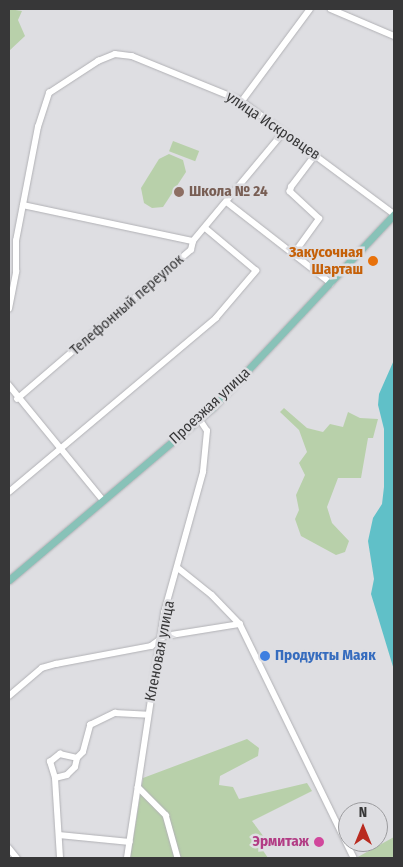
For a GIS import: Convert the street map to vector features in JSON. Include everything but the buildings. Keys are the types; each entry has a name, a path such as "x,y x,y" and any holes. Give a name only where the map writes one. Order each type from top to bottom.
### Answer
{"main road":[{"name":"Проезжая улица","path":"9,580 199,418 332,283 394,214"}],"street":[{"path":"242,101 310,9"},
{"path":"331,9 394,36"},
{"name":"улица Искровцев","path":"23,205 38,127 49,93 59,84 115,54 132,56 242,101 284,133 316,154 394,214"},
{"name":"Телефонный переулок","path":"17,399 191,250 193,241 206,229 284,133"},
{"path":"295,252 319,218 290,192 316,154"},
{"path":"227,202 295,252 332,283"},
{"path":"9,310 16,272 16,241 23,205 193,241"},
{"path":"9,492 216,318 256,271 206,229"},
{"path":"9,385 17,399 103,500"},
{"name":"Кленовая улица","path":"127,858 164,613 203,472 207,431 199,418"},
{"path":"178,568 212,595 240,624 354,858"},
{"path":"9,696 42,668 151,646 165,636 240,624"},
{"path":"54,778 71,771 76,758 84,752 90,725 115,713 148,715"},
{"path":"60,858 54,778 50,765 52,758 60,754 76,758"},
{"path":"138,787 166,814 178,858"},
{"path":"59,835 130,842"},
{"path":"9,848 17,858"}],"green space":[{"path":"9,9 22,11 18,20 25,36 9,51"},
{"path":"173,141 199,151 195,161 169,151"},
{"path":"169,154 183,160 186,172 163,207 152,208 144,203 141,188 159,159"},
{"path":"284,408 307,428 323,432 330,424 343,427 348,412 360,418 378,419 373,438 368,438 361,478 338,478 327,507 332,523 349,541 345,552 336,555 301,536 295,519 299,510 296,495 305,475 299,463 307,452 299,430 280,412"},
{"path":"247,739 259,748 258,756 220,776 219,785 233,787 239,799 307,783 312,791 252,821 264,837 262,849 268,858 130,858 143,778"},
{"path":"394,837 394,858 356,858 367,852 388,852 388,840"}],"water":[{"path":"394,360 394,670 371,594 374,579 368,541 373,518 382,504 384,487 384,429 378,405 379,394"}],"place":[{"name":"Школа № 24","path":"179,192"},
{"name":"Закусочная Шарташ","path":"373,261"},
{"name":"Продукты Маяк","path":"265,656"},
{"name":"Эрмитаж","path":"319,842"}]}
